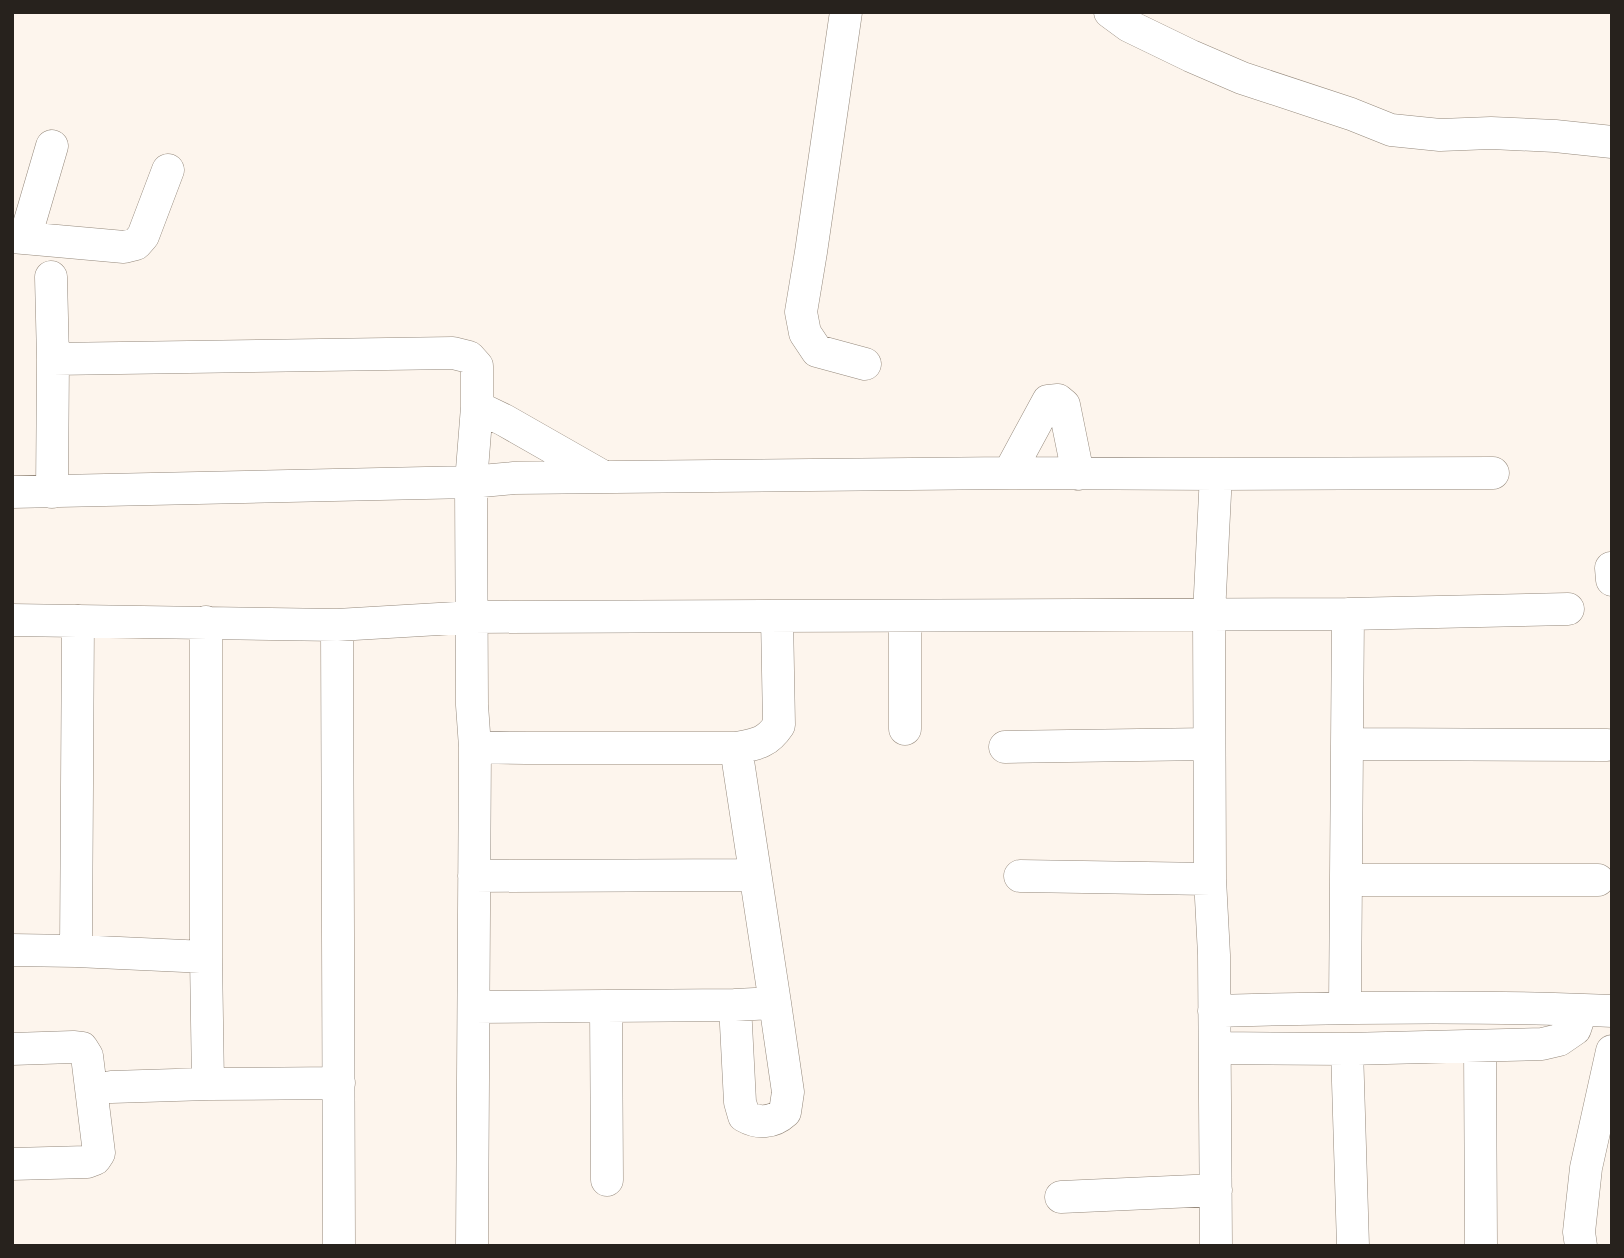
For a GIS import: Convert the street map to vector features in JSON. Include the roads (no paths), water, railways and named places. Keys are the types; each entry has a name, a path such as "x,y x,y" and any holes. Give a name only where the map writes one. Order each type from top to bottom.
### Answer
{"street":[{"path":"846,12 801,312 805,333 817,351 865,363"},
{"path":"1110,12 1129,26 1203,62 1391,130 1440,135 1490,133 1555,136 1612,142"},
{"path":"52,146 18,238 124,247 136,244 143,236 168,170"},
{"path":"51,277 52,492"},
{"path":"52,359 453,353 469,357 477,366 477,407 471,482 472,705 475,747 472,1246"},
{"path":"1009,473 1048,401 1058,400 1064,405 1078,474"},
{"path":"477,407 606,478"},
{"path":"12,492 471,482 514,478 1009,473 1493,473"},
{"path":"1216,474 1209,614 1216,1246"},
{"path":"12,620 337,625 472,617 1348,614 1568,609"},
{"path":"1345,1007 1348,614"},
{"path":"905,616 905,729"},
{"path":"475,747 736,748 754,745 770,738 779,724 777,617"},
{"path":"76,951 78,621"},
{"path":"206,622 208,1084"},
{"path":"337,625 339,1246"},
{"path":"1005,747 1209,744"},
{"path":"1347,744 1607,745"},
{"path":"735,1005 740,1101 744,1116 753,1121 776,1120 785,1112 788,1092 736,748"},
{"path":"474,876 755,875"},
{"path":"1020,876 1210,879"},
{"path":"1346,880 1598,880"},
{"path":"12,950 206,957"},
{"path":"474,1007 775,1003"},
{"path":"606,1006 607,1180"},
{"path":"1214,1011 1478,1006 1596,1011"},
{"path":"1215,1048 1347,1049 1542,1044 1559,1040 1596,1011"},
{"path":"1480,1047 1481,1246"},
{"path":"12,1049 82,1048 87,1056 99,1153 95,1159 87,1162 12,1164"},
{"path":"1347,1049 1353,1246"},
{"path":"1581,1246 1579,1233 1586,1168 1612,1051"},
{"path":"111,1087 339,1083"},
{"path":"1061,1197 1216,1190"}]}
